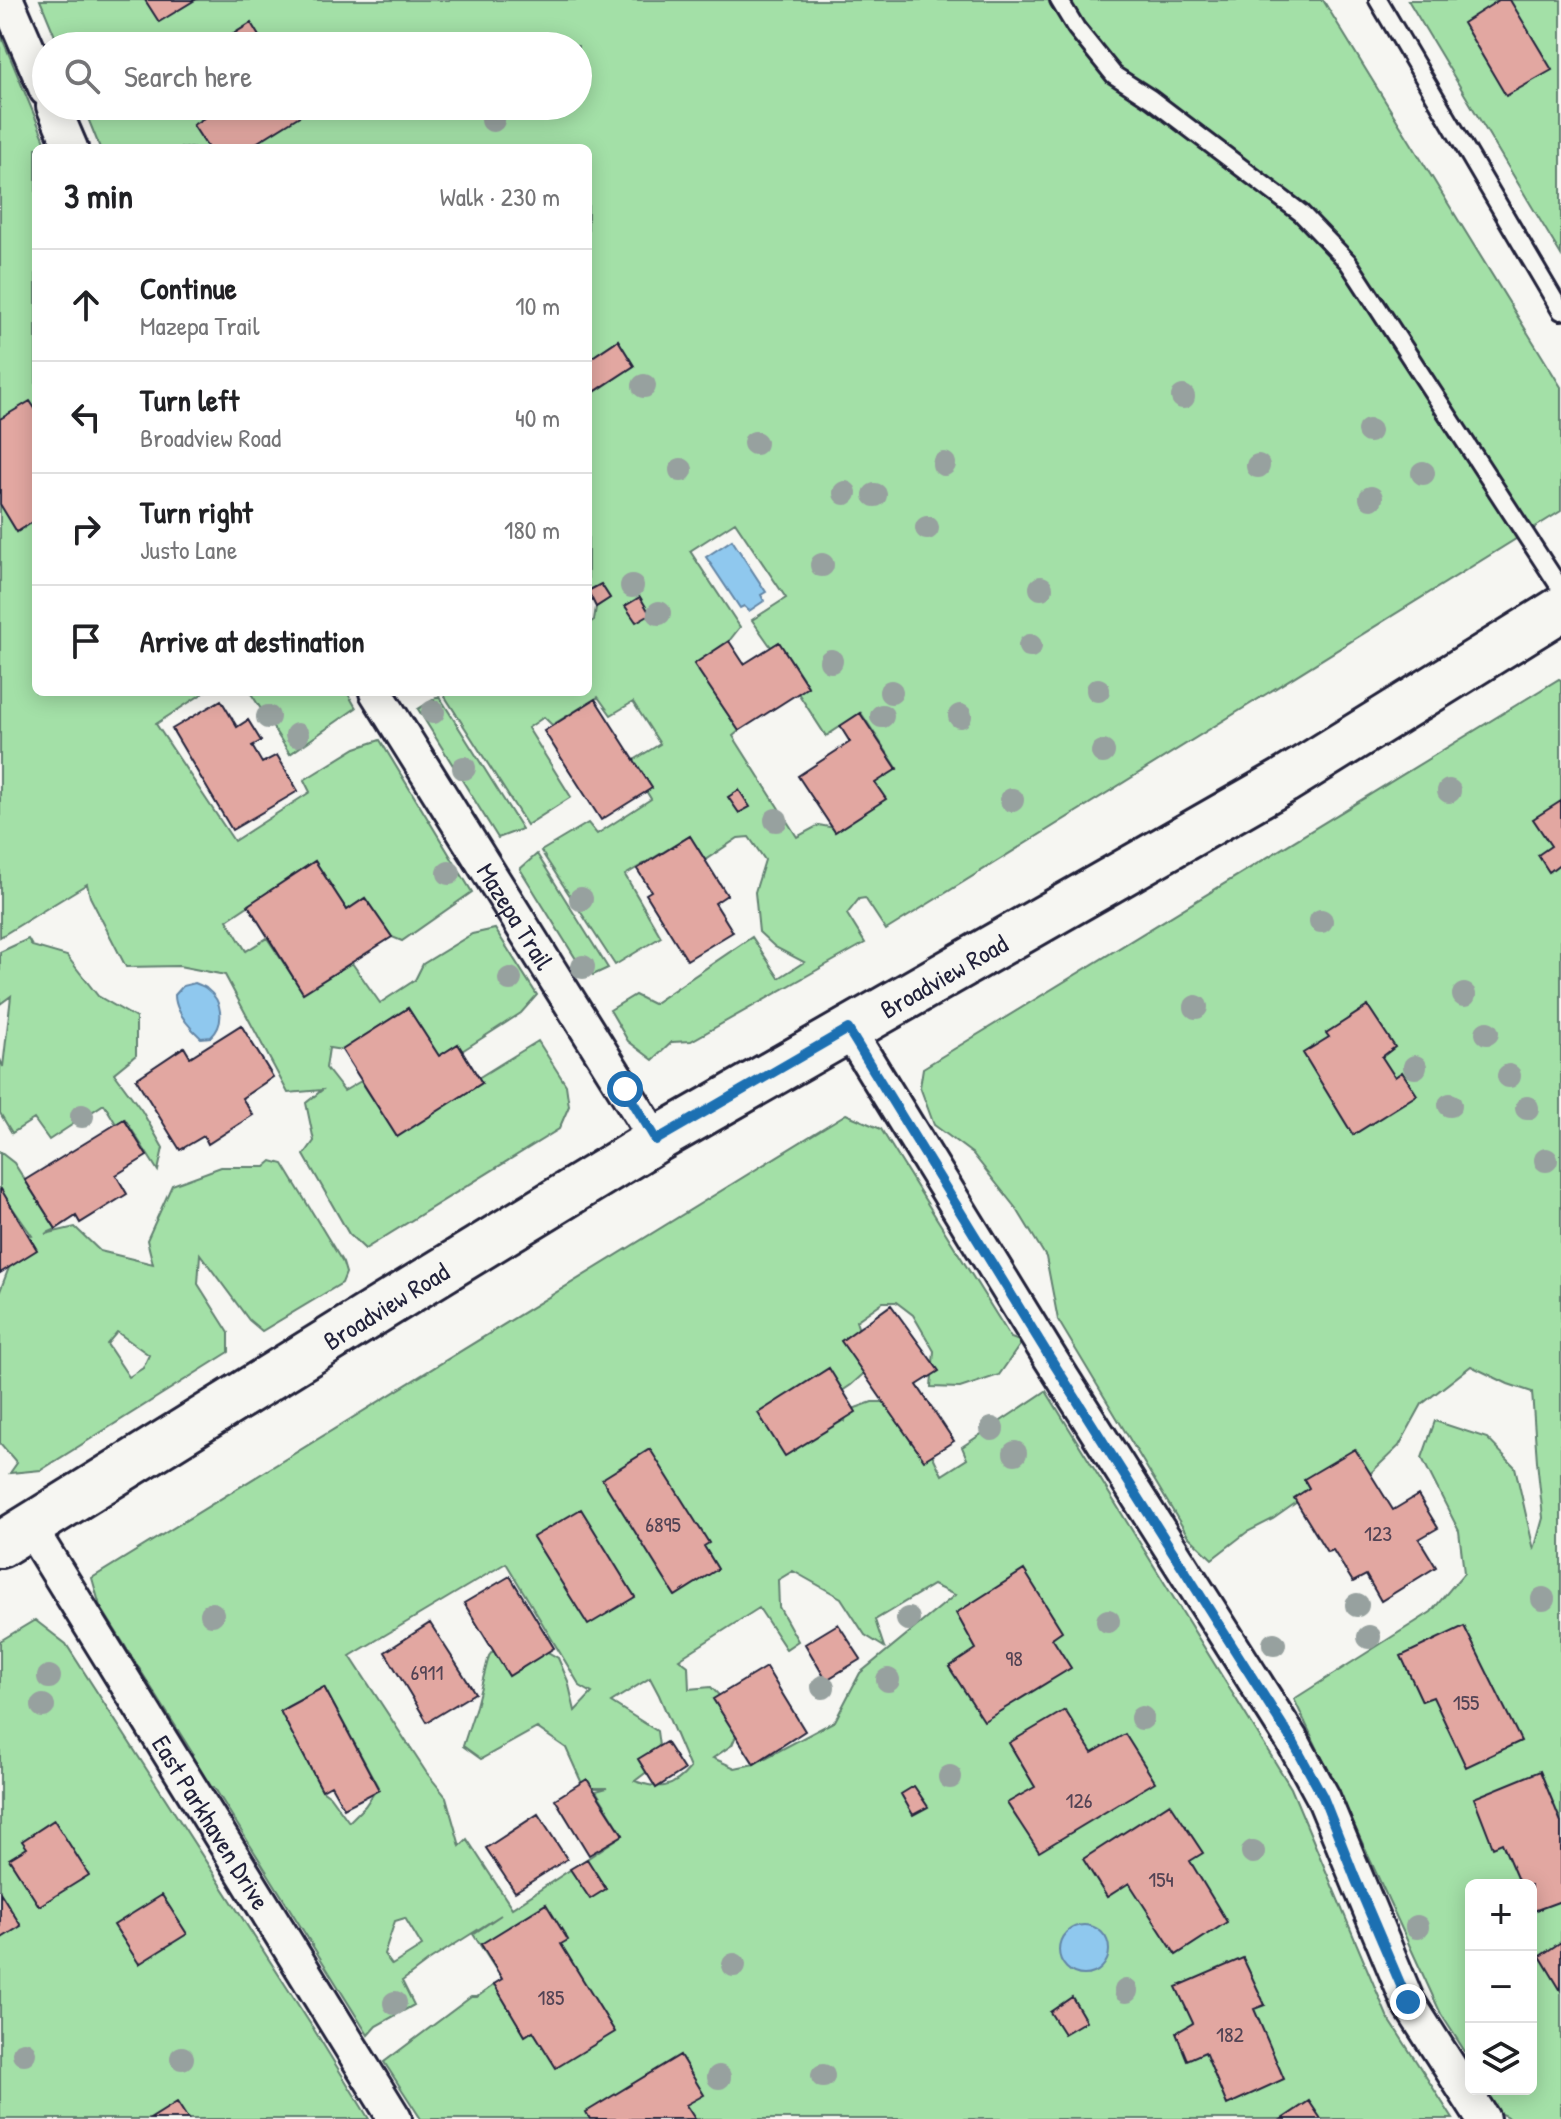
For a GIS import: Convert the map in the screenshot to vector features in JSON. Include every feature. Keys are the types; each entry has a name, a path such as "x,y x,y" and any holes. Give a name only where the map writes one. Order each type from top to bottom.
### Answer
{"main road":[{"name":"Broadview Road","path":"8,1539 656,1140 1284,781 1561,609"}],"street":[{"path":"7,0 32,58"},
{"path":"59,120 69,144"},
{"name":"Mazepa Trail","path":"378,696 656,1140"},
{"path":"848,1029 1047,1353 1293,1742 1323,1797 1408,2002 1483,2119"},
{"name":"East Parkhaven Drive","path":"8,1539 395,2119"}],"lane":[{"path":"1059,0 1076,28 1114,75 1151,99 1301,213 1348,262 1561,589"},
{"path":"1378,0 1561,311"}],"green space":[{"path":"40,0 1323,0 1561,387 1561,511 886,930 865,898 859,899 847,914 865,943 691,1041 672,1042 653,1060 628,1041 610,1010 635,995 653,1004 752,937 779,978 804,962 775,947 759,932 755,892 765,860 749,837 738,838 705,860 690,836 625,875 661,937 615,965 541,851 588,823 597,834 651,799 629,763 660,744 633,702 611,715 598,697 552,725 544,717 528,728 571,797 527,825 445,696 592,696 592,621 596,607 610,598 601,584 592,589 592,394 634,366 618,340 592,357 592,144 98,144 89,120 592,120 592,32 53,32","holes":["735,522 786,598 752,620 771,647 779,642 808,686 798,693 826,736 861,713 897,768 864,786 839,829 819,825 797,837 733,736 739,731 695,665 729,641 740,627 690,551"]},
{"path":"1408,0 1561,0 1561,255"},
{"path":"0,33 32,110 32,120 36,120 46,144 32,144 32,696 199,696 156,724 234,841 310,792 304,780 356,748 380,740 472,892 402,941 392,937 365,898 347,910 315,861 227,920 246,951 267,938 303,992 352,963 380,1003 415,980 423,964 472,934 495,929 537,995 521,1013 462,1051 458,1045 439,1056 408,1008 342,1050 329,1048 326,1068 344,1091 361,1081 397,1136 481,1084 478,1078 538,1041 566,1085 569,1106 559,1129 365,1249 349,1234 304,1155 314,1141 306,1103 322,1090 288,1093 225,975 179,966 126,967 90,897 87,884 0,937"},
{"path":"1561,680 1561,2119 1509,2119 1494,2111 1481,2095 1537,2095 1537,1879 1465,1879 1465,2052 1441,2014 1349,1814 1344,1813 1330,1789 1331,1777 1294,1699 1431,1612 1464,1573 1459,1531 1422,1458 1435,1421 1487,1438 1515,1467 1534,1550 1543,1518 1532,1392 1471,1366 1422,1404 1399,1446 1353,1490 1310,1493 1273,1519 1247,1532 1212,1559 1188,1536 1058,1320 1046,1257 1018,1211 973,1154 934,1125 920,1087 923,1068"},
{"path":"253,696 349,696 356,708 290,754"},
{"path":"439,696 522,829 498,838 418,709"},
{"path":"537,854 608,968 593,975 576,959 520,869"},
{"path":"28,939 32,946 67,956 98,996 136,1018 136,1055 114,1073 142,1111 163,1148 158,1171 125,1119 116,1124 104,1104 49,1140 34,1119 12,1133 0,1113 0,1059 3,1067 11,996 0,1004 0,952"},
{"path":"846,1114 881,1129 1011,1338 1022,1342 999,1375 960,1388 931,1387 934,1351 913,1315 896,1302 883,1302 856,1321 871,1367 817,1408 785,1456 845,1421 847,1411 872,1402 912,1402 942,1475 967,1459 962,1447 1046,1391 1291,1788 1387,2016 1453,2119 421,2119 384,2062 471,1997 477,1997 502,1979 473,1934 501,1915 402,1981 414,2005 376,2026 368,2035 214,1787 201,1787 190,1759 193,1754 100,1606 92,1578","holes":["506,1563 580,1686 592,1693 575,1711 568,1681 558,1658 509,1630 489,1656 463,1746 481,1759 537,1728 566,1748 584,1788 607,1788 596,1791 623,1835 512,1908 467,1839 460,1846 446,1797 426,1772 350,1656","793,1571 841,1598 865,1635 884,1647 875,1620 933,1585 955,1595 860,1673 835,1721 754,1764 735,1768 713,1758 732,1745 743,1720 711,1687 689,1689 688,1666 679,1659 759,1608 786,1649 798,1641 779,1607 778,1580","650,1678 690,1768 684,1775 666,1786 635,1781 661,1761 657,1731 611,1702","324,1687 378,1787 349,1822 322,1790 288,1726 287,1707","405,1918 422,1946 392,1965 384,1954 395,1921"]},
{"path":"0,1152 14,1163 56,1229 45,1234 75,1227 100,1251 153,1264 147,1240 172,1185 221,1167 265,1167 272,1161 283,1164 343,1263 346,1273 342,1283 262,1331 249,1320 200,1254 198,1284 229,1333 229,1352 41,1470 10,1473 17,1463 0,1443 0,1291 20,1239 32,1236 0,1190","holes":["117,1332 149,1355 143,1368 129,1377 107,1344"]},
{"path":"35,1620 66,1644 369,2119 0,2119 0,1641"}],"water":[{"path":"732,540 766,592 761,595 764,601 749,611 744,606 740,608 706,557"},
{"path":"195,983 212,994 219,1006 219,1026 211,1037 201,1038 177,1007 175,995 183,986"},
{"path":"1084,1925 1102,1932 1109,1950 1102,1968 1084,1975 1066,1968 1059,1950 1066,1932"}],"building":[{"path":"145,0 195,0 159,22"},
{"path":"1499,0 1510,0 1552,70 1506,96 1463,23"},
{"path":"251,23 256,32 237,32"},
{"path":"201,120 293,120 254,144 205,144 193,125"},
{"path":"618,340 634,366 592,393 592,357"},
{"path":"30,401 32,404 32,523 17,532 0,504 0,419"},
{"path":"601,584 610,598 596,607 592,589"},
{"path":"640,597 650,614 636,622 625,606"},
{"path":"729,641 744,664 779,642 808,687 739,731 694,664"},
{"path":"595,699 652,788 601,820 544,731"},
{"path":"221,700 237,727 248,720 261,741 252,746 262,763 277,755 298,791 232,830 172,729"},
{"path":"860,713 897,769 875,783 886,799 835,832 798,776 850,742 840,726"},
{"path":"739,790 750,807 739,813 728,797"},
{"path":"1561,801 1561,863 1549,872 1538,855 1551,846 1533,819"},
{"path":"690,836 727,895 715,903 733,932 687,960 646,894 651,891 637,869"},
{"path":"315,861 347,910 365,898 392,937 303,993 248,905"},
{"path":"1368,1006 1395,1047 1382,1057 1395,1077 1402,1072 1417,1095 1353,1135 1303,1053 1329,1037 1326,1033"},
{"path":"408,1008 439,1056 458,1044 482,1083 397,1137 342,1050"},
{"path":"241,1025 273,1077 242,1098 253,1115 208,1144 204,1136 180,1150 136,1079 184,1047 190,1057"},
{"path":"124,1119 147,1156 116,1175 127,1194 80,1223 76,1216 56,1229 25,1180"},
{"path":"0,1190 37,1250 0,1273"},
{"path":"891,1305 939,1371 917,1385 954,1441 924,1460 841,1341"},
{"path":"829,1368 856,1412 785,1456 758,1413"},
{"path":"650,1449 709,1543 704,1546 718,1569 675,1596 602,1479"},
{"path":"1355,1449 1393,1510 1418,1495 1438,1528 1419,1539 1436,1567 1381,1601 1366,1575 1353,1582 1333,1550 1327,1552 1294,1498 1309,1488 1304,1479"},
{"path":"581,1509 635,1597 588,1625 533,1537"},
{"path":"1024,1570 1062,1631 1052,1638 1071,1668 984,1721 949,1667 976,1649 956,1613"},
{"path":"510,1576 554,1648 509,1676 464,1603"},
{"path":"430,1623 475,1693 427,1722 385,1652"},
{"path":"838,1624 861,1659 826,1680 805,1644"},
{"path":"1464,1626 1521,1741 1466,1767 1433,1697 1422,1701 1401,1656"},
{"path":"766,1667 805,1731 754,1764 713,1699"},
{"path":"324,1687 379,1790 344,1808 331,1785 322,1790 280,1711"},
{"path":"1065,1710 1092,1753 1125,1734 1155,1782 1039,1852 1007,1803 1035,1787 1009,1743"},
{"path":"666,1742 684,1770 656,1788 638,1759"},
{"path":"1540,1771 1561,1822 1561,1901 1537,1910 1537,1879 1517,1879 1502,1843 1493,1847 1474,1798"},
{"path":"587,1779 623,1835 589,1855 555,1799"},
{"path":"914,1786 928,1807 913,1815 901,1794"},
{"path":"1170,1803 1203,1853 1190,1861 1227,1922 1176,1955 1129,1883 1107,1897 1083,1859"},
{"path":"538,1814 567,1859 515,1892 486,1848"},
{"path":"54,1820 89,1875 39,1906 9,1859 27,1848 22,1841"},
{"path":"587,1859 606,1889 590,1899 570,1869"},
{"path":"0,1892 21,1926 0,1939"},
{"path":"162,1895 187,1934 139,1964 114,1925"},
{"path":"546,1904 568,1940 561,1944 615,2032 556,2068 533,2031 525,2036 494,1984 502,1979 481,1944"},
{"path":"1561,1942 1561,1991 1540,1956"},
{"path":"1243,1958 1265,2005 1254,2009 1284,2079 1227,2105 1205,2052 1187,2060 1176,2033 1193,2023 1176,1987"},
{"path":"1072,1997 1086,2021 1064,2034 1050,2012"},
{"path":"680,2055 704,2095 686,2105 695,2119 590,2119 586,2112"},
{"path":"1309,2101 1321,2119 1282,2119"},
{"path":"177,2102 188,2119 150,2119"}],"route":[{"path":"625,1089 656,1140 848,1029 1047,1353 1293,1742 1323,1797 1408,2002"}]}
